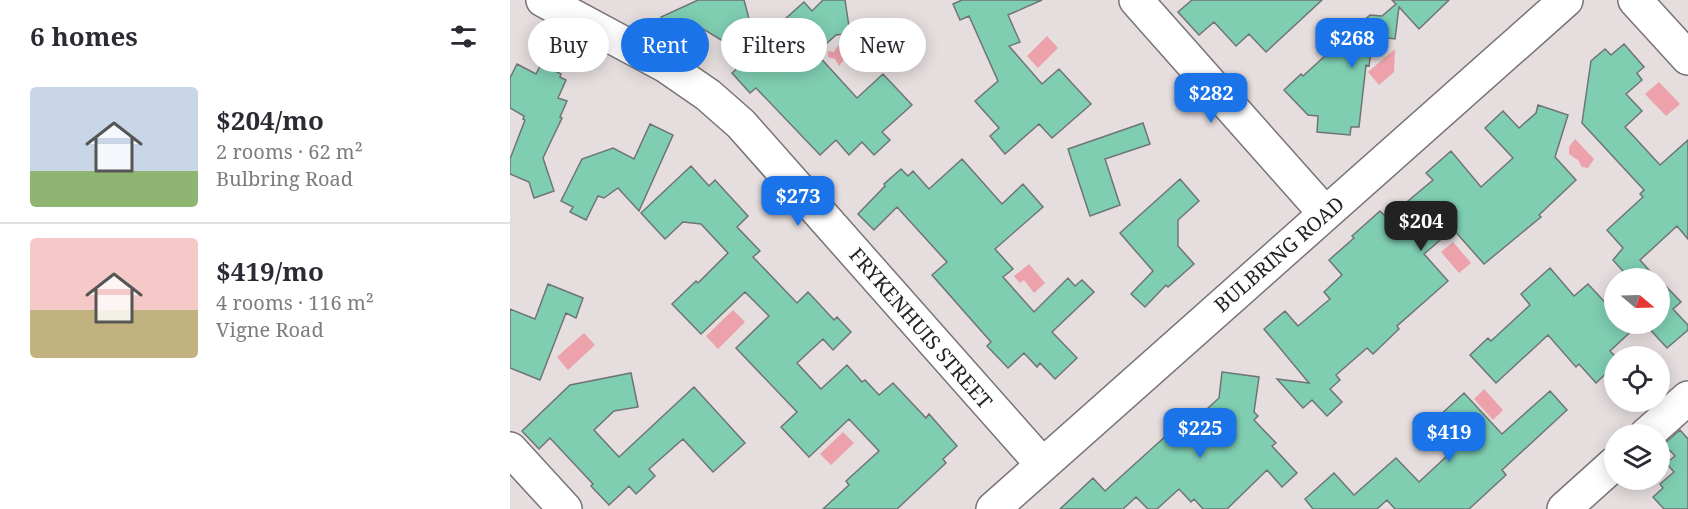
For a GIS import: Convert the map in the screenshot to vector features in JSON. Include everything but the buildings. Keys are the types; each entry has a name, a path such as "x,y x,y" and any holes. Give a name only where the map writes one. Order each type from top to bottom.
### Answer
{"street":[{"name":"FRYKENHUIS STREET","path":"543,0 666,66 708,95 741,124 1042,464"},
{"path":"1136,0 1325,213"},
{"name":"BULBRING ROAD","path":"993,509 1566,0"},
{"path":"1635,0 1688,58"},
{"path":"1658,424 1688,398"},
{"path":"510,449 565,509"},
{"path":"1564,509 1604,473"}],"shaded area":[{"path":"1047,36 1058,48 1038,68 1027,56"},
{"path":"839,46 839,66 835,59 828,57 828,51 834,52"},
{"path":"1395,49 1394,72 1379,85 1368,72"},
{"path":"1659,82 1680,104 1666,116 1645,94"},
{"path":"1575,139 1594,159 1588,168 1582,167 1578,160 1569,154 1569,147"},
{"path":"1453,242 1471,263 1459,273 1441,252"},
{"path":"1029,264 1045,283 1034,293 1024,280 1020,283 1014,276"},
{"path":"733,310 745,322 718,349 706,336"},
{"path":"584,333 595,345 568,370 557,357"},
{"path":"1484,389 1503,410 1493,420 1474,399"},
{"path":"843,432 854,443 831,465 820,454"}]}
